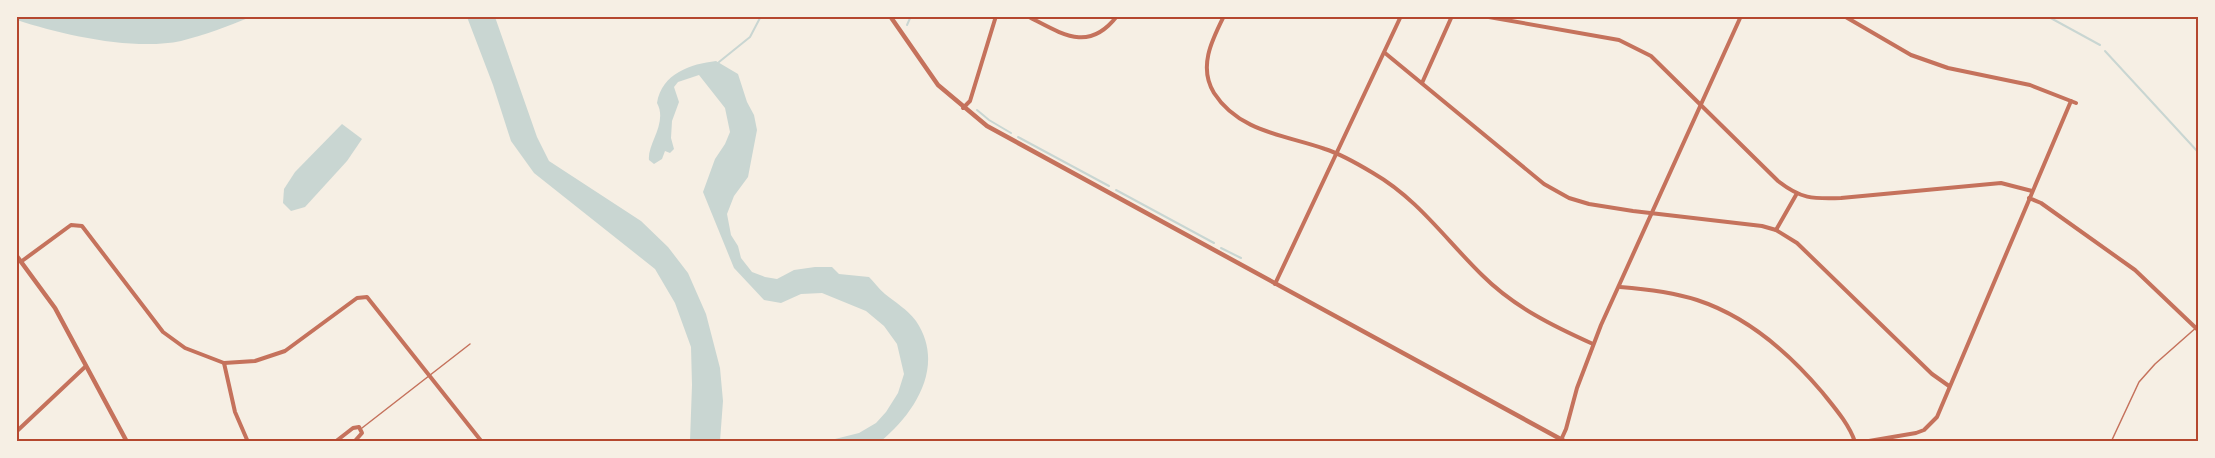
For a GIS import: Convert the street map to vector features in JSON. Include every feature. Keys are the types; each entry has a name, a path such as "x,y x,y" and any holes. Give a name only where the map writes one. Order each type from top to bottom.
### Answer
{"street":[{"path":"890,16 938,85 987,126 1275,285 1564,440 1577,388 1593,344 1741,16"},
{"path":"963,108 970,101 996,16"},
{"path":"1027,16 1070,37 1084,39 1097,34 1111,24 1117,16"},
{"path":"1224,16 1209,48 1206,70 1213,91 1228,111 1247,124 1338,154 1375,174 1429,216 1468,260 1504,295 1528,312 1593,344"},
{"path":"1275,285 1401,16"},
{"path":"1422,83 1452,16"},
{"path":"1483,16 1619,40 1651,56 1778,181 1796,195 1820,199 1841,198 2001,183 2032,191"},
{"path":"1844,16 1911,56 1947,68 2030,85 2073,102 2032,191 1937,417 1924,430 1916,433 1863,441"},
{"path":"1385,53 1544,184 1569,198 1590,204 1762,226 1776,230 1797,243 1932,374 1949,386"},
{"path":"1776,230 1796,195"},
{"path":"2029,198 2041,203 2135,270 2198,328"},
{"path":"22,261 71,225 82,226 163,332 185,348 224,363 255,361 285,351 357,298 363,296 372,301 482,441"},
{"path":"16,255 56,308 127,441"},
{"path":"1620,287 1668,293 1697,300 1727,313 1763,336 1812,381 1832,405 1855,441"},
{"path":"224,363 233,406 248,441"},
{"path":"16,432 87,365"},
{"path":"335,441 353,428 361,429 361,436 354,441"}],"lane":[{"path":"2111,441 2139,382 2155,364 2198,328"},
{"path":"361,429 470,344"}],"shaded area":[{"path":"17,16 251,17 181,41 142,44 76,36 17,20"},
{"path":"467,17 495,17 537,137 549,161 641,221 668,247 688,273 706,314 720,368 723,401 720,441 690,441 691,347 675,303 655,269 534,173 511,141"},
{"path":"716,61 738,74 754,115 757,130 748,177 734,196 727,214 731,235 738,246 741,258 752,272 777,279 794,270 815,267 832,267 839,274 869,277 913,317 925,338 928,354 927,371 922,387 905,417 881,441 827,441 859,433 876,423 886,412 898,393 904,374 897,344 884,326 866,311 822,293 801,294 781,303 764,300 734,268 703,192 715,159 730,132 725,108 699,75 678,82 674,87 679,102 672,121 671,138 674,149 670,153 665,151 662,159 654,164 649,160 659,126 660,111 657,103 665,84 679,72"},
{"path":"342,124 362,139 347,161 305,207 291,211 283,203 284,189 295,172"}],"waterway":[{"path":"719,62 750,37 761,16"},
{"path":"907,25 911,16"},
{"path":"2047,16 2100,45"},
{"path":"2105,51 2198,152"},
{"path":"977,110 1011,133"},
{"path":"1018,137 1109,186"},
{"path":"1116,190 1214,243"},
{"path":"1221,248 1241,258"}]}
